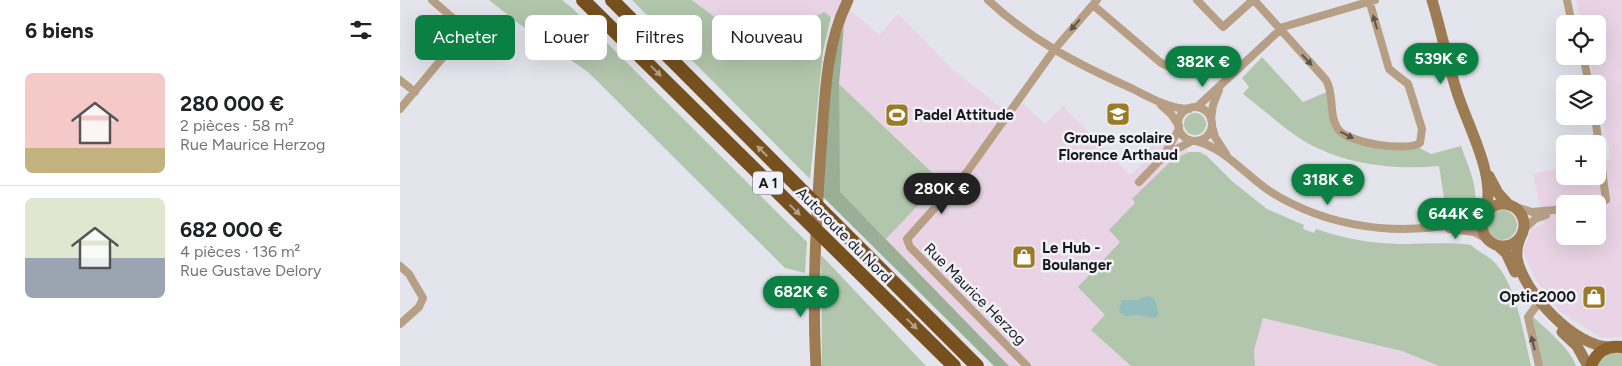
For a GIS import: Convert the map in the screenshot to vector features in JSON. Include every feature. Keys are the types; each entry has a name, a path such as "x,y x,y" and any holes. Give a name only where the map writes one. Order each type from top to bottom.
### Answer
{"highway":[{"name":"Autoroute du Nord","path":"583,0 954,366"},
{"name":"Autoroute du Nord","path":"612,0 977,366"}],"main road":[{"path":"816,366 814,269 818,189 829,59 833,41 848,0"},
{"path":"1432,0 1441,29 1444,49 1463,112 1473,132 1480,156 1488,193 1486,211 1481,225 1492,242 1506,253 1522,286 1577,346 1590,366 1599,353 1619,347"},
{"path":"1480,156 1498,193 1522,215 1522,233 1517,248 1518,263 1538,303 1583,339 1598,346 1619,347"},
{"path":"1486,211 1496,204 1510,205"},
{"path":"1492,242 1512,244 1522,233"}],"street":[{"path":"400,109 464,32 463,27 432,0"},
{"path":"988,0 1015,25 1074,62 1174,107 1193,108 1207,112 1218,142 1233,163"},
{"path":"1139,182 1163,156 1179,128 1182,114 1193,108 1221,86 1280,30 1371,0 1389,69 1408,84 1423,133 1420,143 1404,147 1373,143 1349,137 1340,132 1335,122 1330,86 1280,30 1253,0 1223,27 1197,0"},
{"path":"1567,0 1570,15"},
{"path":"1054,50 1095,2 1161,63 1172,68"},
{"name":"Rue Maurice Herzog","path":"1027,366 910,247 907,239 908,234 967,172 1054,50"},
{"path":"400,80 414,92"},
{"path":"1163,156 1182,144 1207,136 1212,122 1213,105 1221,86"},
{"path":"1153,99 1168,111 1184,137 1209,145 1272,192 1300,207 1330,218 1386,229 1430,228 1469,231 1492,242"},
{"path":"1596,125 1605,195"},
{"path":"1510,205 1532,212 1556,211"},
{"path":"1430,228 1473,221 1486,211"},
{"path":"1522,233 1535,219 1556,211"},
{"path":"400,266 409,274 423,298 419,307 400,324"},
{"path":"1538,303 1529,312 1528,320 1539,366"}],"shaded area":[{"path":"489,0 562,0 579,15 525,15 525,28 515,21 515,15 508,15"},
{"path":"632,0 692,0 712,15 712,60 821,60 821,15 819,15 824,12 831,17 823,51 810,179 692,60 702,60 702,15 647,15"},
{"path":"693,0 848,0 853,3 850,10 879,35 898,14 952,69 1009,114 1020,101 1045,124 1063,106 1130,175 1144,162 1140,157 1162,136 1169,141 1173,137 1189,152 1180,155 1132,200 1135,203 1121,241 1097,266 1105,316 1091,330 1131,366 1009,366 886,239 941,181 839,84 844,26 824,12 819,15 712,15"},
{"path":"1576,0 1622,0 1622,337 1602,338 1559,311 1535,279 1523,251 1532,228 1544,224 1533,174 1556,169 1556,185 1606,185 1606,160 1611,159 1604,125 1606,125 1606,75 1593,75 1591,65 1606,65 1606,15 1580,15"},
{"path":"844,26 839,84 840,192 1009,366 994,366 822,196 829,88 837,46"},
{"path":"607,43 617,53 617,60 624,60 807,242 805,273 785,268 588,72 571,60 607,60"},
{"path":"1262,57 1303,102 1329,91 1330,105 1346,139 1418,147 1431,154 1461,146 1475,189 1475,198 1469,211 1458,216 1447,217 1439,166 1404,167 1353,161 1320,149 1296,136 1243,94 1249,87 1242,78"},
{"path":"839,84 941,181 886,239 839,192"},
{"path":"1195,113 1203,116 1206,124 1203,132 1195,135 1187,132 1184,124 1187,116"},
{"path":"1189,152 1200,152 1207,156 1233,182 1267,209 1304,225 1303,229 1314,233 1316,229 1338,236 1382,243 1471,245 1493,261 1508,282 1518,310 1531,366 1439,366 1402,351 1263,318 1254,350 1255,366 1131,366 1091,330 1105,315 1078,287 1120,242 1109,230 1135,203 1132,199 1173,159"},
{"path":"1502,210 1513,214 1517,225 1513,236 1502,240 1491,236 1487,225 1491,214"},
{"path":"821,255 926,366 822,366"},
{"path":"1148,296 1154,298 1159,314 1155,318 1137,315 1125,316 1119,311 1122,300 1137,300"},
{"path":"1531,315 1563,346 1576,366 1542,366"},
{"path":"1262,318 1402,351 1439,366 1255,366 1254,350"},
{"path":"1610,353 1622,353 1622,366 1597,366 1599,361"}],"place":[{"name":"Groupe scolaire Florence Arthaud","path":"1118,114"},
{"name":"Padel Attitude","path":"897,115"},
{"name":"Le Hub - Boulanger","path":"1024,257"},
{"name":"Optic2000","path":"1594,297"}]}
